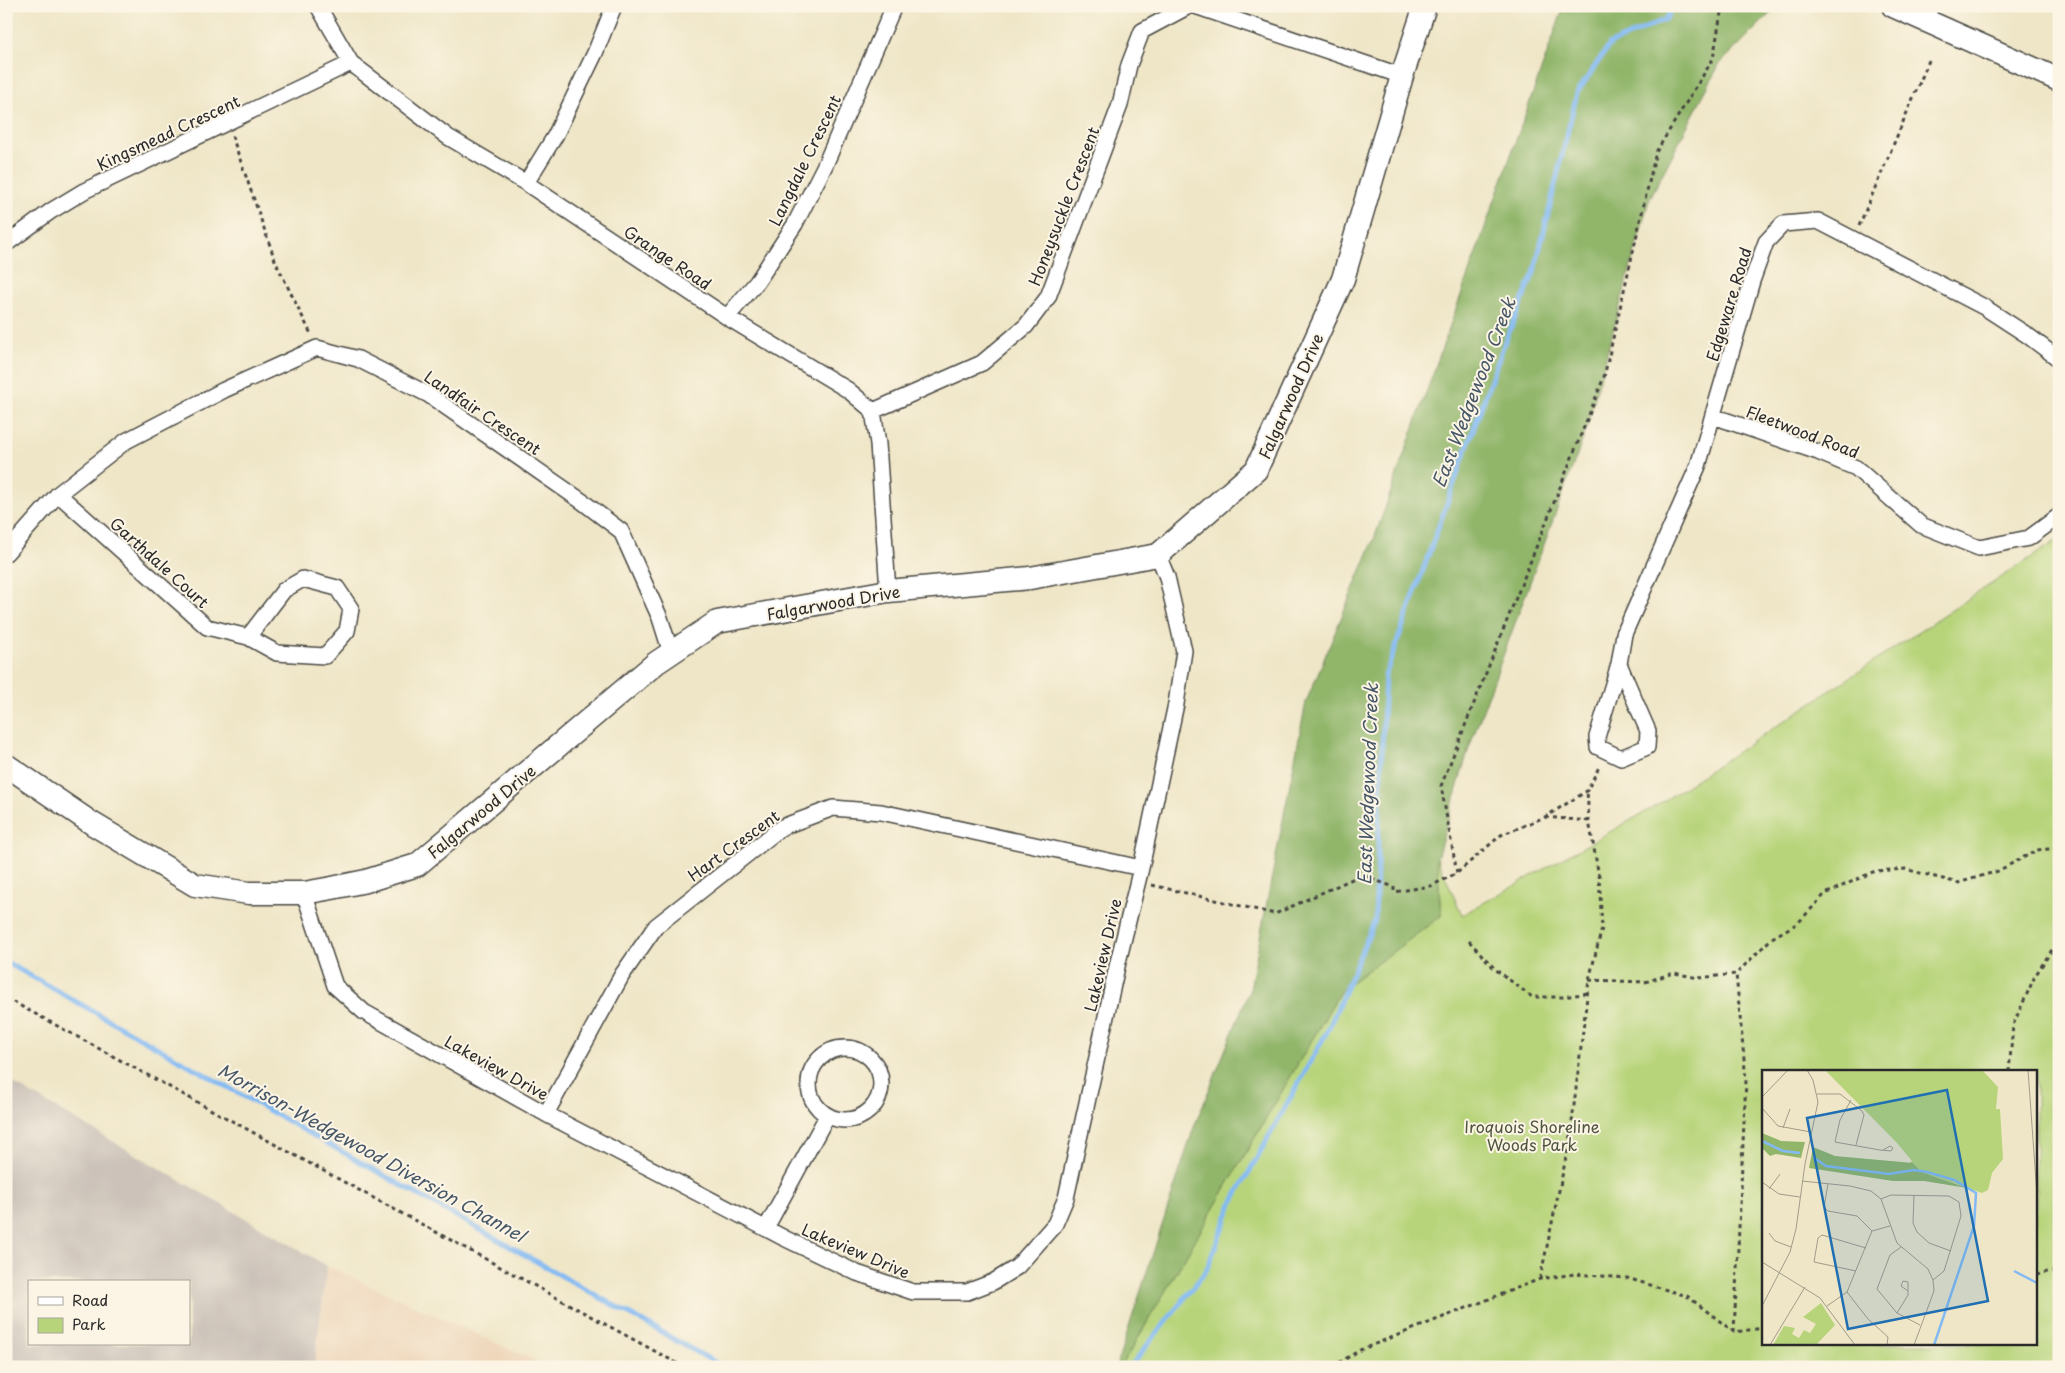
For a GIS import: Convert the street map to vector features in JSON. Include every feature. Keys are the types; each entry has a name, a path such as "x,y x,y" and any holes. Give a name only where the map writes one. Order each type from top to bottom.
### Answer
{"street":[{"name":"Grange Road","path":"318,6 351,62 448,137 526,183 727,317 848,390 873,411"},
{"path":"526,183 555,136 595,53 614,6"},
{"name":"Langdale Crescent","path":"727,317 757,282 795,224 825,165 894,6"},
{"name":"Honeysuckle Crescent","path":"873,411 982,363 1026,326 1048,297 1069,246 1120,105 1129,64 1142,31 1188,6"},
{"path":"1195,6 1402,76"},
{"name":"Falgarwood Drive","path":"6,766 93,824 195,885 249,893 304,893 366,881 416,865 656,663 717,622 888,592 1030,578 1158,555 1256,470 1343,279 1402,76 1425,6"},
{"path":"1893,6 1928,13 2059,80"},
{"name":"Kingsmead Crescent","path":"6,244 51,211 84,191 351,62"},
{"name":"Edgeware Road","path":"1607,751 1598,747 1598,737 1619,664 1624,634 1698,466 1752,280 1766,242 1783,224 1818,221 1984,307 2059,359"},
{"path":"6,553 58,494 126,441 224,390 317,348"},
{"name":"Landfair Crescent","path":"317,348 358,359 429,395 583,502 621,531 660,618 671,653"},
{"path":"873,411 878,444 888,592"},
{"name":"Fleetwood Road","path":"1713,416 1818,452 1856,468 1921,525 1979,548 2029,538 2059,516"},
{"name":"Garthdale Court","path":"58,494 207,627 248,636 277,653 325,656 347,631 351,609 337,588 303,579 284,590 248,636"},
{"name":"Lakeview Drive","path":"304,893 335,986 364,1012 546,1114 857,1273 913,1292 967,1292 993,1282 1017,1267 1055,1224 1066,1198 1118,962 1141,868 1176,704 1184,651 1167,577 1158,555"},
{"path":"1607,751 1622,758 1647,747 1648,731 1619,664"},
{"name":"Hart Crescent","path":"546,1114 622,975 656,926 782,827 833,808 881,812 1141,868"},
{"path":"838,1049 856,1049 866,1054 875,1062 881,1074 880,1098 868,1113 852,1121 839,1121 827,1116 818,1109 812,1099 809,1087 814,1065 822,1056 838,1049"},
{"path":"766,1228 827,1116"}],"path":[{"path":"1457,873 1441,786 1604,377 1656,152 1713,59 1721,13 1720,6"},
{"path":"1721,13 1732,6"},
{"path":"1852,240 1930,58"},
{"path":"228,123 276,263 317,348"},
{"path":"1540,1279 1570,1139 1589,980 1602,928 1598,876 1589,821 1587,791 1607,751"},
{"path":"1141,868 1151,885 1275,914 1360,875 1394,887 1394,892 1431,886 1457,873 1501,835 1544,817 1587,791"},
{"path":"1544,817 1589,821"},
{"path":"1589,980 1645,982 1674,973 1698,978 1736,974 1772,938 1798,923 1825,894 1875,871 1905,869 1958,882 1998,871 2037,850 2059,848"},
{"path":"2009,1070 2013,1026 2035,976 2059,939"},
{"path":"1469,941 1495,969 1532,997 1563,998 1588,993"},
{"path":"1734,1332 1746,1080 1736,974"},
{"path":"6,998 684,1367"},
{"path":"2038,1274 2059,1270"},
{"path":"1332,1367 1360,1350 1540,1279 1575,1274 1627,1278 1687,1296 1734,1332 1762,1328"}],"shaded area":[{"path":"6,1079 327,1266 314,1367 6,1367"},
{"path":"327,1266 549,1367 314,1367"}],"green space":[{"path":"1564,6 1765,6 1774,10 1719,65 1649,200 1585,433 1468,751 1437,858 1441,916 1341,990 1121,1367 1116,1367 1194,1127 1250,989 1306,702 1374,539"},
{"name":"Iroquois Shoreline Woods Park","path":"2059,539 2059,1367 1121,1367 1341,990 1441,916 1437,858 1462,915 1656,806"}],"waterway":[{"name":"East Wedgewood Creek","path":"1130,1367 1206,1271 1233,1201 1328,1030 1375,920 1385,676 1504,344 1534,273 1577,93 1610,44 1666,19 1673,6"},
{"name":"Morrison-Wedgewood Diversion Channel","path":"6,962 723,1367"}]}
